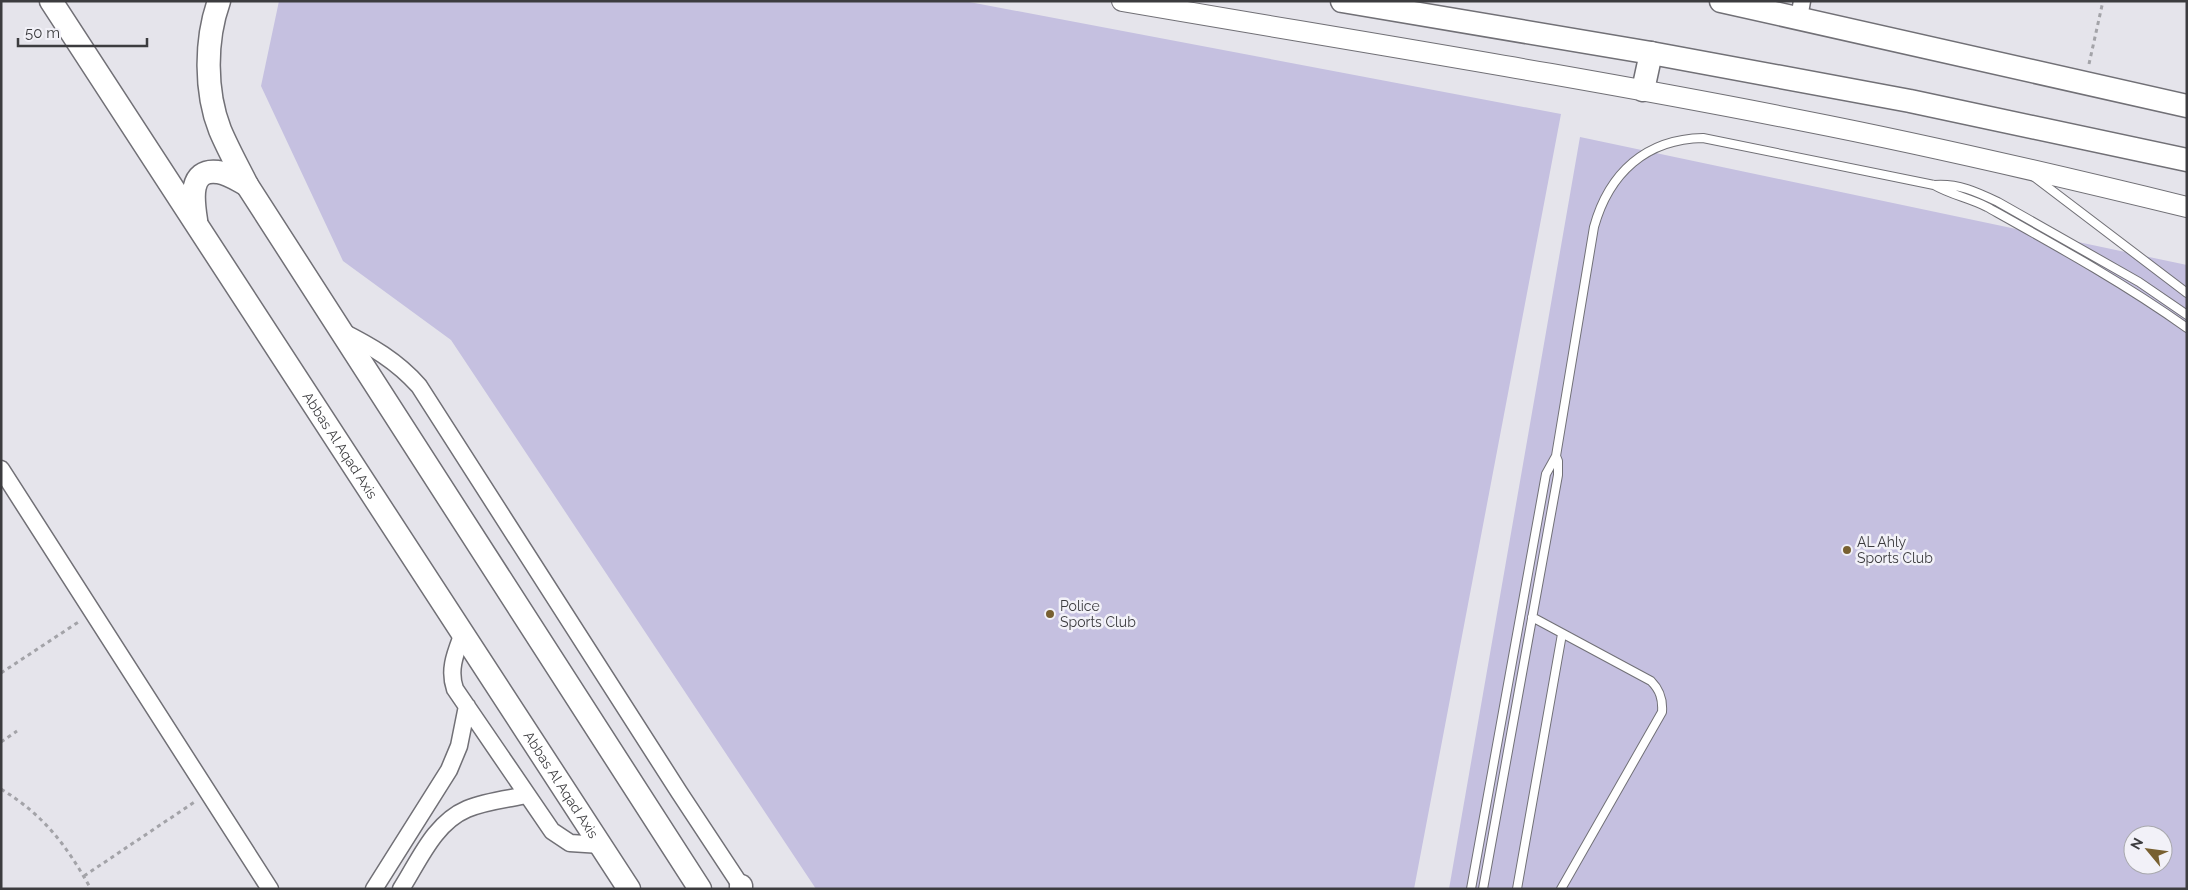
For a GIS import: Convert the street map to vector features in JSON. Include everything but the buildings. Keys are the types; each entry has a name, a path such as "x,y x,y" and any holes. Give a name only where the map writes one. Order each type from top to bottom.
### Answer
{"main road":[{"name":"Abbas Al Aqad Axis","path":"51,1 629,889"},
{"path":"219,1 210,41 209,77 220,130 247,185 700,889"},
{"path":"1342,1 1651,52 1910,101 2187,160"},
{"path":"1721,1 1800,10 2187,106"},
{"path":"1643,90 1651,52"},
{"path":"196,224 193,189 196,181 202,176 210,172 219,172 247,185"}],"street":[{"path":"1122,1 1643,90 1806,121 2019,166 2187,207"},
{"path":"341,331 385,354 409,375 424,393 742,888"},
{"path":"1,469 270,889"},
{"path":"463,633 452,664 451,677 455,690 557,836 570,843 601,845"},
{"path":"393,889 376,885 452,764 459,746 466,706"},
{"path":"401,889 437,832 456,814 481,805 527,795"},
{"path":"402,842 423,854"}],"lane":[{"path":"1471,889 1546,474 1556,456 1598,212 1604,198 1616,180 1644,154 1670,142 1685,138 1703,138 1934,185 1957,186 1988,197 2139,282 2187,315"},
{"path":"2019,166 2187,293"},
{"path":"1934,185 1986,207 2139,294 2187,328"},
{"path":"1483,889 1558,475 1556,456"},
{"path":"1532,617 1651,681 1660,692 1663,705 1662,712 1561,889"},
{"path":"1517,889 1562,634"}],"path":[{"path":"2085,82 2103,1"},
{"path":"1,673 93,613"},
{"path":"1,742 17,731"},
{"path":"1,789 31,810 45,824 71,854 91,889"},
{"path":"84,876 209,793"}],"shaded area":[{"name":"Police Sports Club","path":"279,1 964,1 1561,114 1414,889 816,889 451,340 343,261 261,86"},
{"name":"AL Ahly Sports Club","path":"1580,137 2187,265 2187,889 1449,889"}],"place":[{"name":"AL Ahly Sports Club","path":"1847,550"},
{"name":"Police Sports Club","path":"1050,614"}]}
